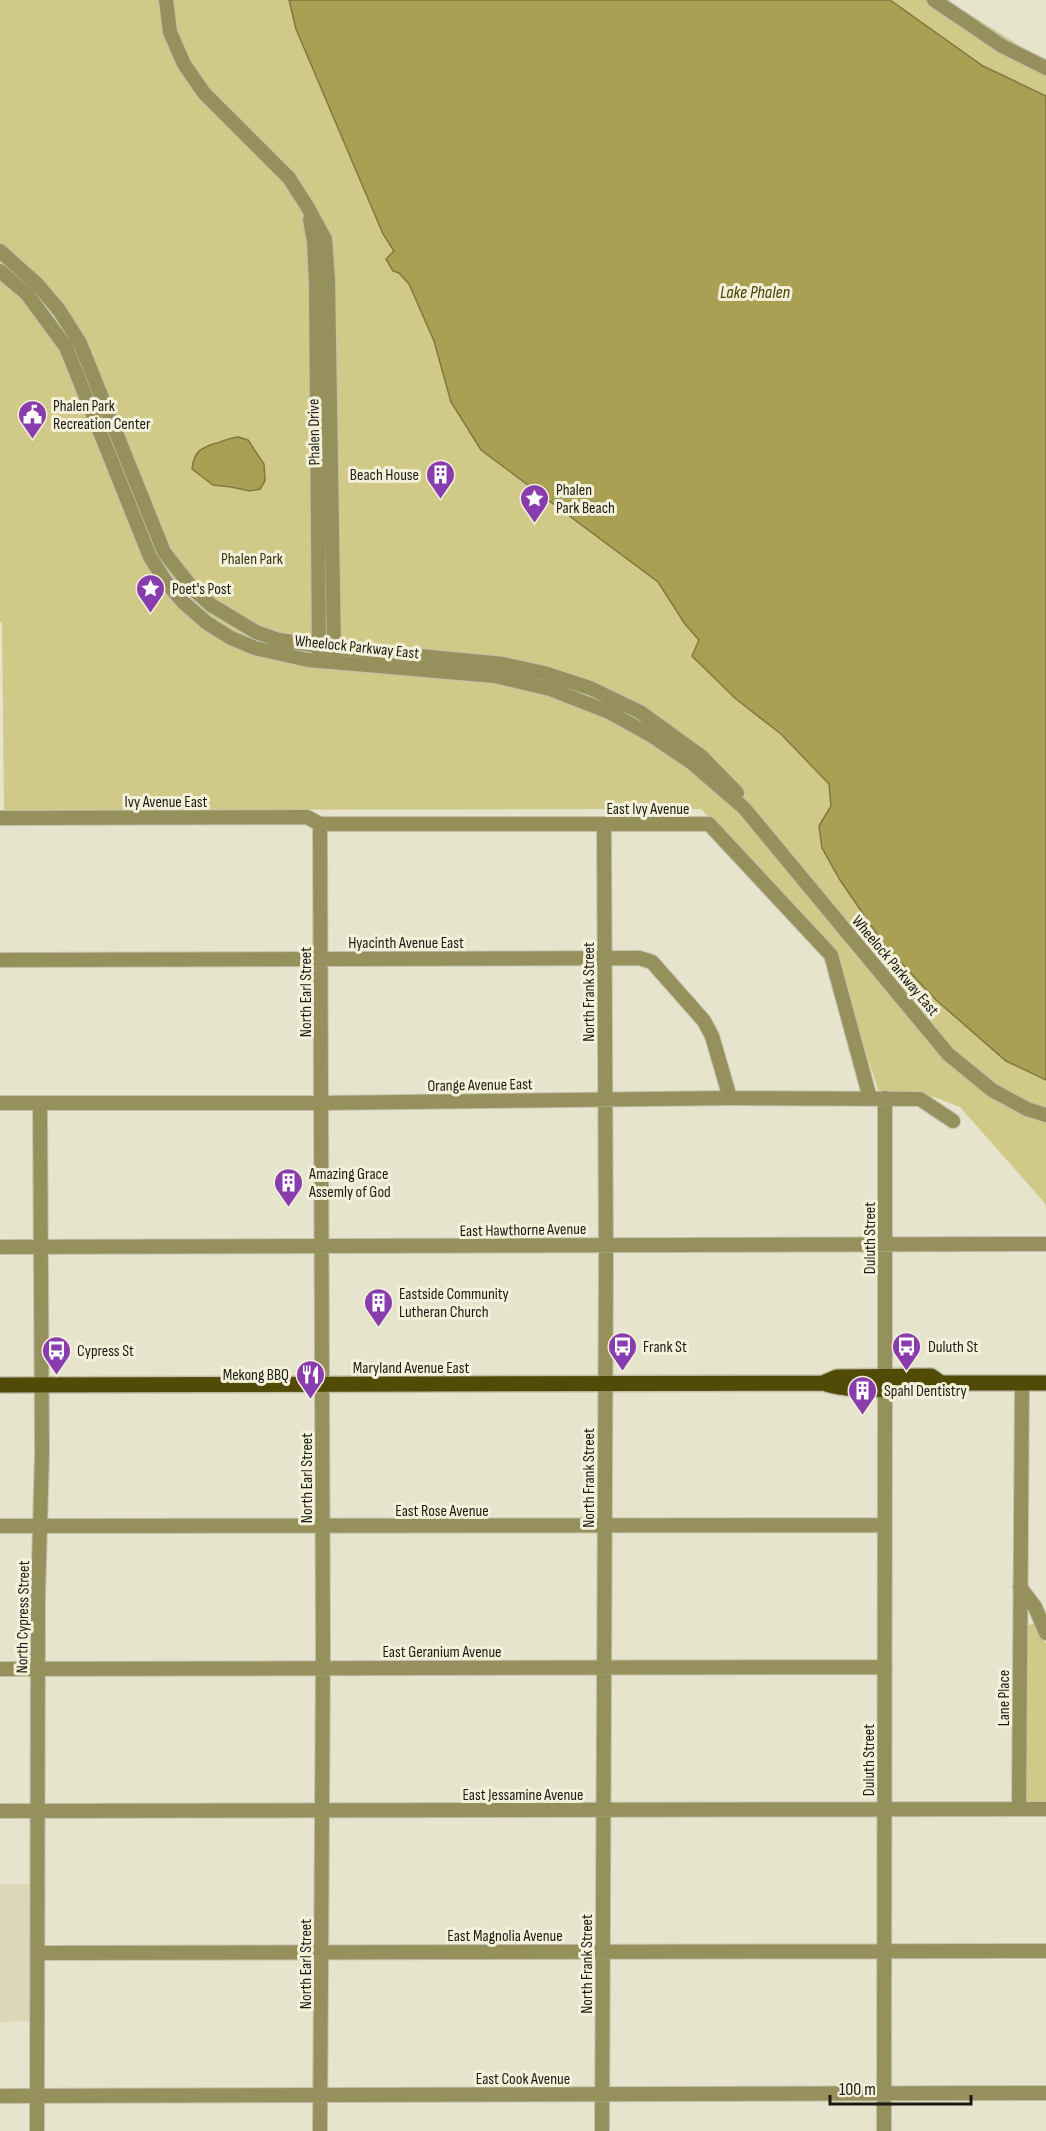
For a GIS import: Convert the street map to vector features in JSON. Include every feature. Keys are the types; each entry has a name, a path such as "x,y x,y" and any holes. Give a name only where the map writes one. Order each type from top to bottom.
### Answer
{"main road":[{"name":"Maryland Avenue East","path":"0,1385 823,1383 836,1388 885,1382 930,1387 941,1383 1046,1383"}],"street":[{"name":"Phalen Drive","path":"166,0 170,32 184,64 204,93 289,178 325,239 334,663"},
{"path":"934,0 1002,46 1046,68"},
{"name":"Phalen Drive","path":"307,206 314,242 316,282 319,661"},
{"name":"Wheelock Parkway East","path":"0,251 37,284 59,310 80,343 164,552 193,589 211,605 256,632 279,639 334,648 503,663 590,687 640,712 702,757 735,789 744,808"},
{"name":"Wheelock Parkway East","path":"0,271 27,294 66,347 150,557 166,582 183,602 207,623 231,638 255,648 319,661 495,676 550,689 609,711 652,736 692,763 744,808 948,1054 992,1090 1027,1109 1046,1115"},
{"name":"Ivy Avenue East","path":"0,818 307,817 326,824"},
{"name":"East Ivy Avenue","path":"326,824 709,824 831,955 870,1098"},
{"name":"North Earl Street","path":"320,2131 323,1668 321,958 326,824"},
{"name":"North Frank Street","path":"602,2131 606,1245 604,824"},
{"name":"Hyacinth Avenue East","path":"0,960 639,958 652,963 704,1021 712,1036 730,1098"},
{"name":"Orange Avenue East","path":"0,1103 885,1098 920,1099 953,1121"},
{"name":"Duluth Street","path":"884,2131 885,1098"},
{"name":"North Cypress Street","path":"37,2131 41,1385 40,1103"},
{"name":"East Hawthorne Avenue","path":"0,1247 1046,1244"},
{"name":"Lane Place","path":"1019,1809 1022,1383"},
{"name":"East Rose Avenue","path":"0,1526 885,1525"},
{"path":"1020,1587 1035,1607 1046,1633"},
{"name":"East Geranium Avenue","path":"0,1669 885,1667"},
{"name":"East Jessamine Avenue","path":"0,1811 1046,1809"},
{"name":"East Magnolia Avenue","path":"37,1953 1046,1951"},
{"name":"East Cook Avenue","path":"0,2096 1046,2093"}],"shaded area":[{"path":"0,1884 32,1884 31,2021 0,2022"}],"green space":[{"name":"Phalen Park","path":"0,0 289,0 296,29 383,234 394,252 399,273 409,284 434,341 451,402 481,450 658,582 685,624 700,640 692,656 736,699 781,734 830,784 831,806 819,826 840,880 884,946 936,1000 1006,1061 1046,1080 1046,1206 960,1107 934,1097 879,1092 828,941 701,809 4,810 2,623 0,622"},
{"path":"890,0 947,0 1046,60 1046,96 983,66"},
{"path":"1034,1623 1046,1644 1046,1802 1027,1802 1027,1626"}],"water":[{"name":"Lake Phalen","path":"289,0 890,0 983,66 1046,96 1046,1080 1006,1061 936,1000 885,946 840,880 822,848 819,826 831,806 829,784 781,734 736,699 692,656 699,640 685,624 658,582 481,450 451,402 434,341 409,284 399,273 393,271 386,259 394,251 383,234 296,29"},
{"path":"238,437 248,440 264,464 265,481 260,489 250,491 213,485 192,469 194,459 201,450"}],"place":[{"name":"Phalen Park Recreation Center","path":"32,440"},
{"name":"Beach House","path":"440,500"},
{"name":"Phalen Park Beach","path":"535,524"},
{"name":"Poet's Post","path":"151,614"},
{"name":"Amazing Grace Assemly of God","path":"288,1208"},
{"name":"Eastside Community Lutheran Church","path":"378,1328"},
{"name":"Frank St","path":"622,1372"},
{"name":"Duluth St","path":"907,1372"},
{"name":"Cypress St","path":"56,1376"},
{"name":"Mekong BBQ","path":"310,1400"},
{"name":"Spahl Dentistry","path":"863,1416"}]}
